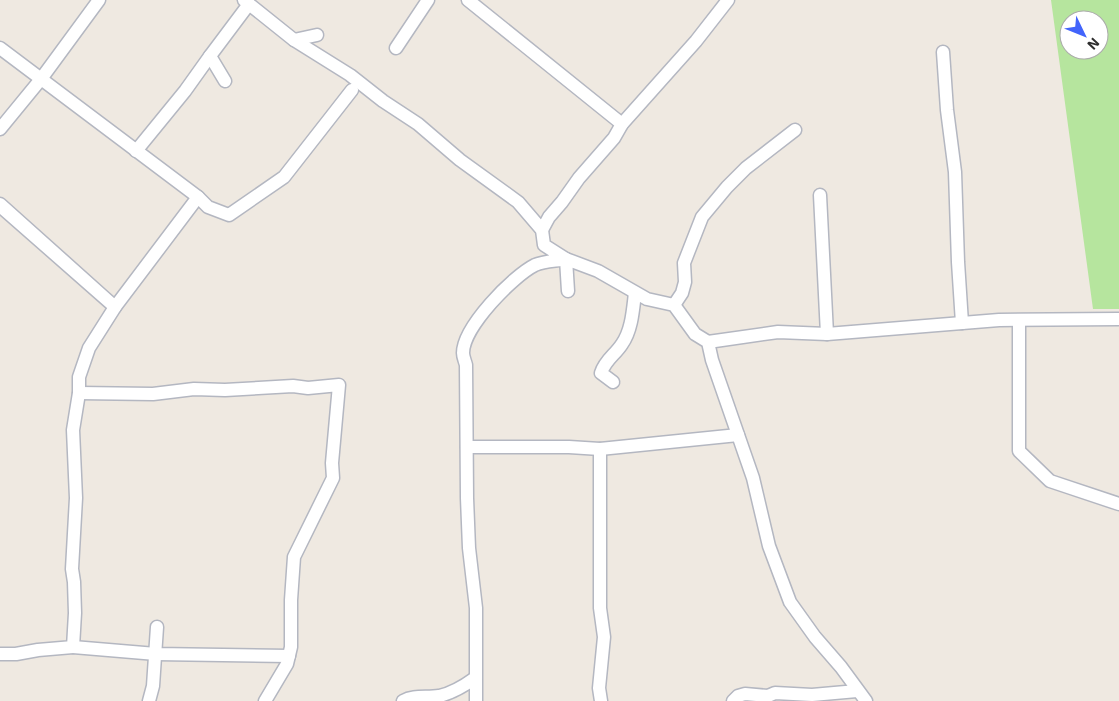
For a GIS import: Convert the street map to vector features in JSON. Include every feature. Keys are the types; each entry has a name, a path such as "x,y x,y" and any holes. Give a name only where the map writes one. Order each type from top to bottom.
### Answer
{"street":[{"path":"0,129 41,79 99,0"},
{"path":"396,48 428,0"},
{"path":"468,0 622,124"},
{"path":"542,230 549,217 579,178 614,138 622,124 696,40 728,0"},
{"path":"136,150 185,91 246,2 294,40 350,76 418,124 460,160 518,202 542,230 544,245 536,265"},
{"path":"294,40 317,35"},
{"path":"0,48 198,197 208,207 229,215 284,177 352,90"},
{"path":"943,52 947,110 955,172 962,323"},
{"path":"210,56 225,81"},
{"path":"674,305 682,293 685,282 684,264 702,217 746,168 795,130"},
{"path":"820,195 827,334"},
{"path":"73,647 75,613 72,569 76,498 73,430 79,393 79,377 89,348 115,307 198,197"},
{"path":"0,205 115,307"},
{"path":"544,245 566,259 598,271 647,299 674,305 695,334 708,342 778,332 827,334 999,320 1119,319"},
{"path":"476,701 476,608 469,548 466,365 463,353 470,332 490,304 508,285 536,265 566,259"},
{"path":"566,259 568,291"},
{"path":"613,382 601,373 604,364 623,343 632,318 635,293"},
{"path":"1019,321 1018,451 1050,481 1119,504"},
{"path":"708,342 712,360 753,478 769,546 790,602 862,696"},
{"path":"79,393 153,394 178,390 225,390 293,386 308,388 339,385 332,463 333,478 294,557 290,656 265,701"},
{"path":"467,447 569,447 600,449 738,435"},
{"path":"600,449 600,608 604,637 599,688 601,701"},
{"path":"149,701 153,686 156,627"},
{"path":"0,654 16,654 73,647 156,654 290,656"},
{"path":"403,701 413,697 439,696 458,690 475,678"},
{"path":"733,701 738,696 745,694 768,696 775,693 862,696"}],"green space":[{"path":"1051,0 1119,0 1119,309 1093,309 1059,60 1109,60 1109,10 1059,10 1059,59"}]}
